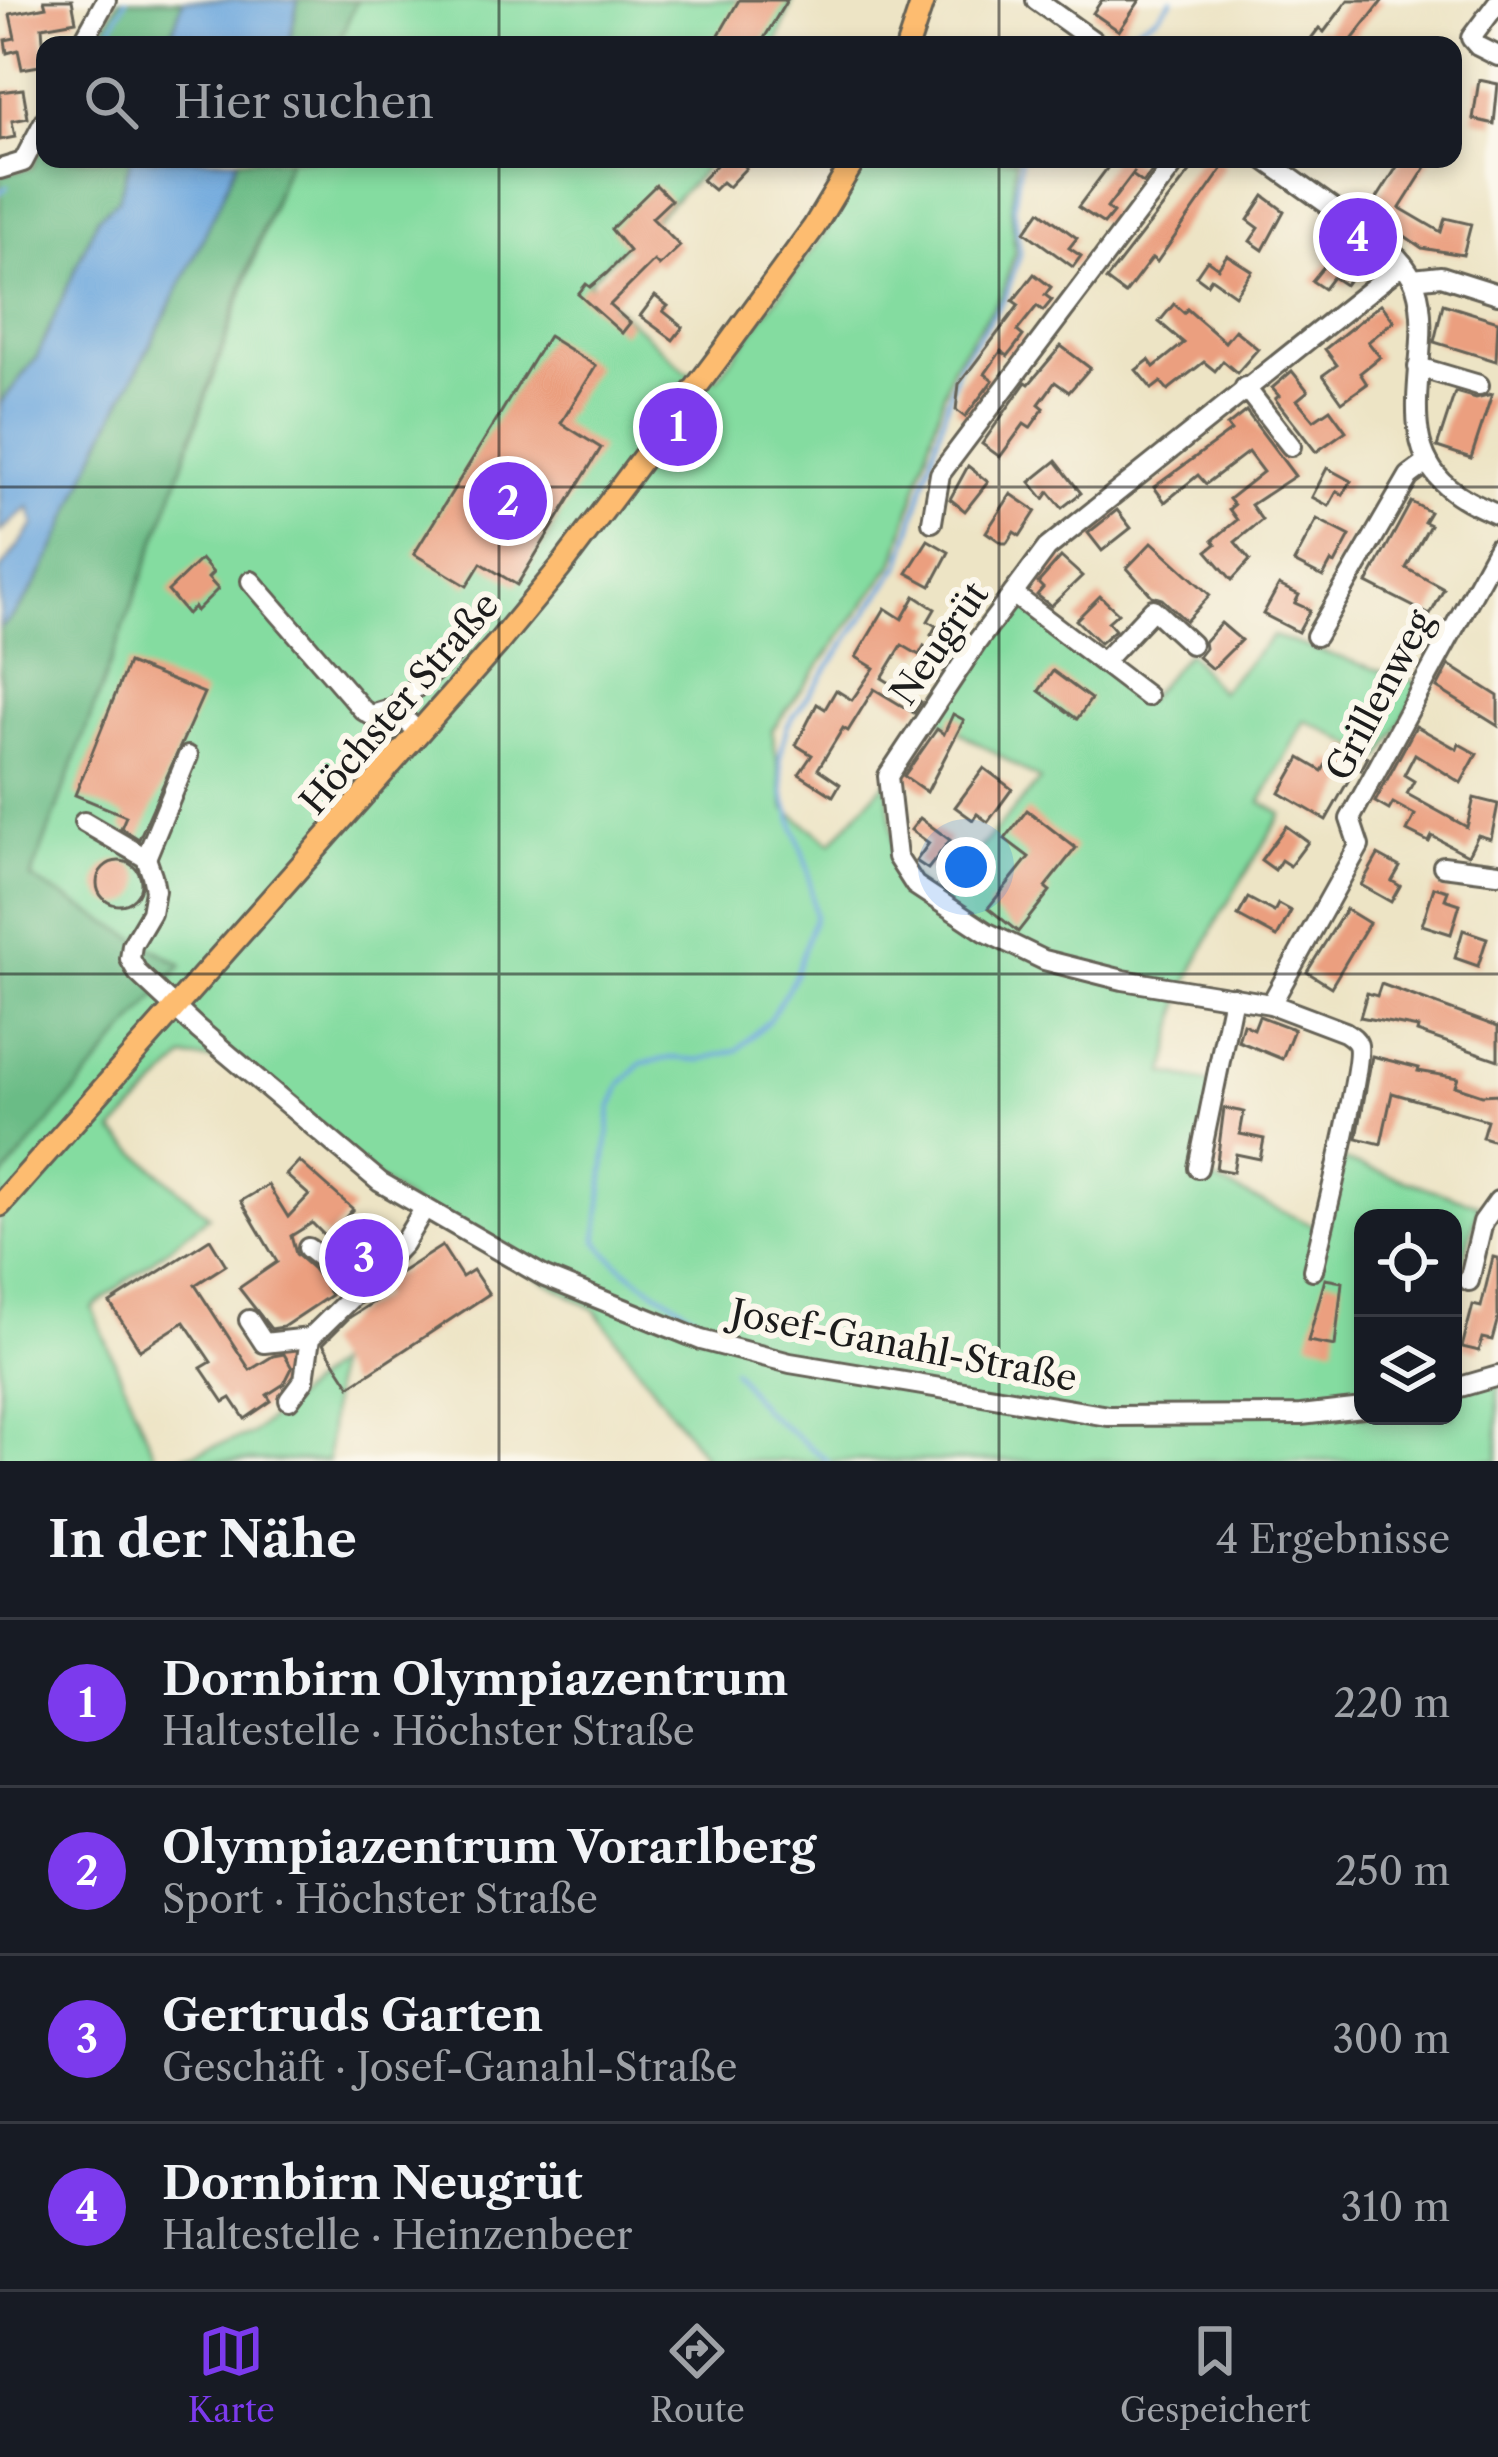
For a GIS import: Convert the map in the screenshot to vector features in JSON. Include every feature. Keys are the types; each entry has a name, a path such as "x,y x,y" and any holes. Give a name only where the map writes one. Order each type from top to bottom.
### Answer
{"main road":[{"path":"911,36 922,0"},
{"name":"Höchster Straße","path":"0,1205 505,634 584,536 814,227 850,168"}],"street":[{"path":"86,36 106,0"},
{"path":"1036,0 1086,36"},
{"path":"1498,2 1471,38 1498,56"},
{"path":"0,169 23,162 36,137"},
{"path":"932,521 940,474 1171,168"},
{"path":"1277,168 1390,248 1408,271 1419,308 1419,438 1446,486 1498,514"},
{"path":"1408,271 1498,294"},
{"name":"Neugrüt","path":"1313,1270 1360,1048 1346,1032 1271,1004 1123,980 1044,960 955,914 915,885 897,856 888,776 1046,548 1246,387 1408,271"},
{"path":"1418,367 1479,385"},
{"path":"1246,387 1291,446"},
{"path":"1316,636 1409,476 1428,461"},
{"name":"Grillenweg","path":"1271,1004 1359,846 1350,819 1498,547"},
{"path":"251,581 371,715 394,708 452,654"},
{"path":"1012,594 1147,696"},
{"path":"1104,661 1153,609 1191,644"},
{"path":"394,708 418,732"},
{"path":"84,822 146,858 188,756"},
{"name":"Josef-Ganahl-Straße","path":"146,858 155,890 152,913 132,945 130,958 138,973 380,1182 545,1277 701,1340 790,1363 1108,1416 1301,1415 1354,1409"},
{"path":"1443,866 1498,873"},
{"path":"1198,1168 1233,997"},
{"path":"1469,1282 1483,1222 1498,1201"},
{"path":"289,1400 304,1380 310,1338 403,1244 424,1209"},
{"path":"308,1249 360,1289"},
{"path":"249,1320 264,1343 310,1338"},
{"path":"1462,1387 1498,1376"}],"green space":[{"path":"119,0 183,0 171,36 98,36"},
{"path":"298,0 357,0 341,36 291,36"},
{"path":"357,0 793,0 779,36 341,36"},
{"path":"36,159 36,168 128,168 118,201 98,217 37,357 0,404 0,175 32,168"},
{"path":"234,168 286,168 172,496 31,878 182,965 0,1181 0,628 44,569"},
{"path":"286,168 704,168 588,282 686,371 717,379 825,233 859,168 1015,168 1011,209 1015,253 1001,296 952,366 895,562 772,730 785,809 831,843 887,780 895,857 933,902 1040,780 933,716 1015,598 1147,699 1188,652 1220,692 1273,636 1422,684 1381,759 1305,720 1261,802 1282,814 1219,917 1183,991 1165,1073 1214,1084 1196,1172 1325,1231 1343,1160 1479,1205 1462,1263 1462,1209 1354,1209 1354,1425 1462,1425 1462,1378 1498,1367 1498,1461 700,1461 703,1455 595,1310 419,1210 224,1060 184,1058 113,1132 209,1216 92,1308 157,1461 0,1461 0,1177 182,965 31,879"},
{"path":"334,1364 328,1461 170,1461 252,1434"}],"water":[{"path":"183,0 298,0 291,36 171,36"},
{"path":"128,168 234,168 44,569 0,628 0,571 34,525 29,507 0,532 0,404 37,357 98,217 118,200"}],"building":[{"path":"44,0 72,0 76,21 42,27 43,36 36,36 36,67 22,69 18,50 7,53 5,40 15,38 10,14 46,7"},
{"path":"739,0 787,0 765,36 718,36"},
{"path":"1102,0 1140,0 1119,31 1093,13"},
{"path":"1348,0 1383,0 1355,36 1313,36 1319,28 1324,32"},
{"path":"1479,80 1498,84 1494,124 1473,119"},
{"path":"23,89 28,118 12,121 15,137 0,140 0,92"},
{"path":"713,168 746,168 728,187 722,182 714,190 702,180"},
{"path":"1107,168 1153,170 1143,183 1132,175 1135,171 1107,208 1113,213 1104,224 1078,207"},
{"path":"1193,168 1223,168 1157,262 1152,258 1125,294 1106,280"},
{"path":"1396,168 1425,168 1400,208 1441,232 1445,218 1471,224 1463,255 1422,248 1369,211"},
{"path":"656,185 671,200 652,218 680,246 659,266 654,261 610,305 630,323 622,333 578,294 629,251 611,229"},
{"path":"1264,196 1284,211 1263,250 1250,241 1259,228 1248,220"},
{"path":"1040,211 1077,238 1069,248 1081,256 1073,267 1025,232"},
{"path":"1339,248 1361,263 1345,285 1333,277 1324,289 1312,281"},
{"path":"1227,255 1252,271 1235,295 1211,278 1207,284 1196,276 1207,260 1218,268"},
{"path":"1034,274 1051,287 1045,295 1052,300 1043,311 1037,306 1017,331 1023,336 1008,356 1001,351 985,374 993,380 965,417 956,410 959,384 1019,305 1013,301"},
{"path":"655,296 668,306 663,311 683,327 673,340 640,316"},
{"path":"1174,304 1184,313 1187,309 1225,342 1235,330 1258,349 1237,373 1223,361 1215,371 1204,362 1168,390 1161,382 1152,389 1136,370 1149,360 1154,367 1184,343 1159,322"},
{"path":"1381,304 1394,321 1368,342 1380,357 1360,373 1367,384 1342,402 1323,375 1337,365 1325,349"},
{"path":"1443,304 1498,321 1496,361 1434,342"},
{"path":"548,336 596,366 561,423 601,448 517,585 481,563 467,586 414,554"},
{"path":"1061,346 1090,368 1069,392 1055,382 1030,428 1024,424 1000,457 982,444 1026,382"},
{"path":"1292,371 1308,391 1297,400 1314,420 1330,409 1346,431 1316,452 1275,399 1279,396 1272,388"},
{"path":"1455,392 1476,398 1492,394 1471,458 1437,447"},
{"path":"1246,411 1295,476 1251,505 1262,520 1235,542 1250,560 1232,580 1207,551 1237,520 1229,499 1263,472 1248,452 1206,484 1198,475 1165,502 1154,487 1231,431 1227,426"},
{"path":"1056,461 1081,493 1062,508 1049,492 1044,499 1030,482"},
{"path":"968,466 988,482 965,511 950,499"},
{"path":"1327,468 1351,481 1343,495 1337,491 1329,506 1312,497"},
{"path":"1011,494 1036,511 1020,536 1014,532 1002,543 986,532"},
{"path":"1411,502 1430,512 1424,522 1430,525 1406,568 1444,589 1430,615 1367,583"},
{"path":"1117,510 1131,528 1102,551 1088,533"},
{"path":"1317,519 1350,536 1323,577 1294,562"},
{"path":"928,540 949,552 931,586 907,573"},
{"path":"1152,542 1210,595 1186,621 1152,596 1127,568"},
{"path":"1061,557 1082,576 1051,606 1037,595 1043,588 1038,583"},
{"path":"201,559 218,589 187,614 168,591"},
{"path":"1279,585 1299,595 1295,603 1310,610 1298,632 1263,614"},
{"path":"915,596 935,609 928,621 936,626 931,635 941,642 934,653 924,646 919,655 902,645 882,678 921,702 914,713 874,689 818,769 840,784 833,796 799,774 812,755 796,745 817,704 825,709 836,690 852,700 874,668 856,657 885,608 902,619"},
{"path":"1100,596 1118,613 1108,622 1115,630 1100,643 1076,620"},
{"path":"1221,623 1241,640 1212,669 1198,657"},
{"path":"128,663 204,693 139,839 121,828 126,816 75,795"},
{"path":"1449,665 1498,696 1498,726 1437,688"},
{"path":"1053,671 1091,699 1077,719 1039,691"},
{"path":"953,714 964,720 927,792 904,776 937,729 944,734"},
{"path":"1416,726 1457,749 1459,744 1477,754 1461,783 1415,754 1404,775 1414,781 1407,794 1467,827 1474,798 1498,804 1491,839 1478,835 1468,855 1432,836 1429,842 1407,831 1415,815 1393,803 1389,810 1375,802"},
{"path":"1348,746 1368,757 1361,770 1356,767 1326,820 1280,793 1300,758 1322,771 1329,759 1339,764"},
{"path":"984,768 1012,789 988,822 977,814 973,820 955,807"},
{"path":"1027,810 1076,848 1018,932 988,908 1029,857 1005,839"},
{"path":"920,818 950,840 928,869 916,861 929,843 911,830"},
{"path":"1286,826 1308,842 1290,866 1281,860 1275,870 1261,860"},
{"path":"1378,855 1400,867 1392,881 1400,886 1391,902 1361,885"},
{"path":"119,861 135,867 141,883 135,899 119,905 103,899 97,883 103,867"},
{"path":"1434,887 1448,891 1445,899 1460,904 1451,934 1422,925"},
{"path":"1248,898 1274,912 1278,904 1291,911 1277,937 1238,916"},
{"path":"1346,909 1369,923 1331,987 1307,972"},
{"path":"1463,930 1487,938 1478,966 1455,958"},
{"path":"1381,984 1498,1027 1498,1060 1417,1032 1418,1028 1360,1017 1367,993 1377,996"},
{"path":"1259,1016 1294,1029 1282,1059 1238,1041 1243,1024 1254,1029"},
{"path":"1372,1056 1458,1078 1455,1086 1482,1095 1498,1094 1498,1142 1482,1137 1487,1120 1392,1093 1381,1144 1357,1138"},
{"path":"1224,1108 1244,1112 1240,1134 1264,1139 1260,1159 1236,1154 1233,1172 1216,1169"},
{"path":"299,1161 353,1209 327,1238 312,1223 291,1236 296,1254 331,1295 283,1327 271,1329 239,1288 277,1262 241,1201 268,1185 288,1217 309,1195 286,1175"},
{"path":"210,1239 226,1265 195,1285 250,1370 284,1354 292,1368 284,1384 267,1395 271,1401 245,1419 231,1398 224,1402 201,1368 211,1362 184,1322 140,1350 110,1303"},
{"path":"442,1246 462,1277 473,1270 489,1294 350,1386 323,1344 350,1317 383,1296 379,1289 384,1283"},
{"path":"1493,1257 1498,1258 1498,1318 1492,1340 1483,1338 1479,1351 1462,1347 1473,1305 1481,1307"},
{"path":"1325,1279 1342,1282 1335,1346 1308,1341"}],"waterway":[{"path":"107,36 126,0"},
{"path":"1122,36 1157,16 1172,0"},
{"path":"701,1321 631,1274 597,1240 611,1109 621,1084 642,1063 699,1060 737,1050 769,1020 794,978 815,916 808,869 784,796 780,758 787,726 901,564 958,366 1005,298 1020,254 1014,206 1020,168"},
{"path":"0,192 7,187"},
{"path":"733,1369 763,1410 828,1461"}],"place":[{"name":"Dornbirn Neugrüt","path":"1358,237"},
{"name":"Dornbirn Olympiazentrum","path":"678,427"},
{"name":"Olympiazentrum Vorarlberg","path":"508,501"},
{"name":"Gertruds Garten","path":"364,1258"}]}
